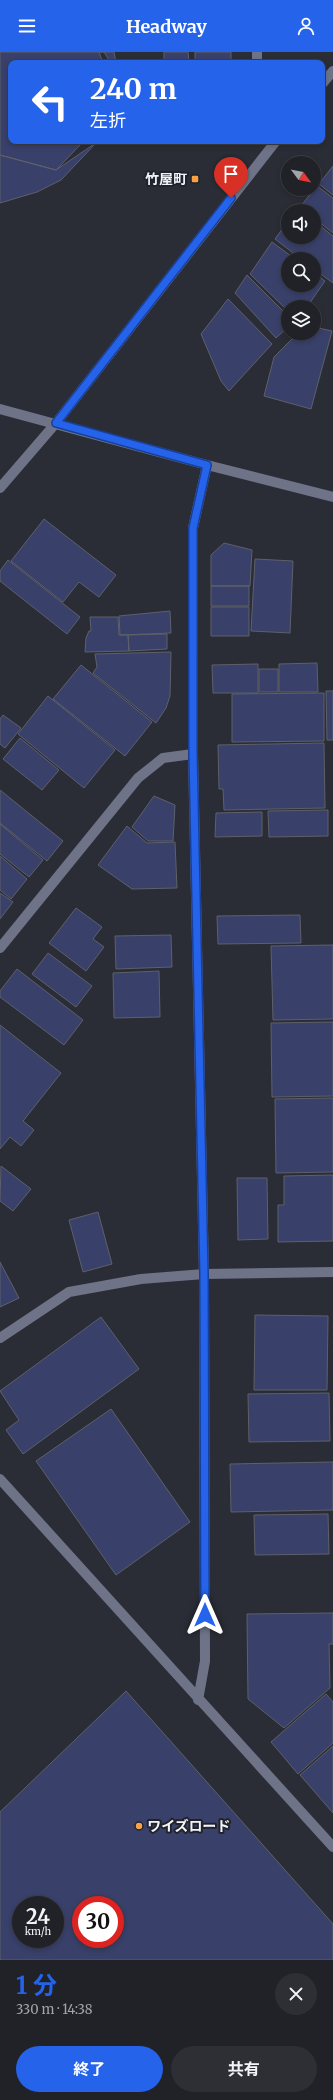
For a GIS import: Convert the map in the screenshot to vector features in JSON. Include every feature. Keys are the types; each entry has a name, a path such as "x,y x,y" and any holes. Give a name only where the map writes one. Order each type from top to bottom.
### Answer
{"street":[{"path":"325,80 333,71"},
{"path":"325,85 333,78"},
{"path":"0,488 56,423 274,144"},
{"path":"0,409 207,465 333,497"},
{"path":"198,1700 206,1661 204,1274 193,754 193,528 207,465"},
{"path":"0,948 138,778 163,758 193,754"},
{"path":"0,1338 69,1292 141,1278 204,1274 333,1272"},
{"path":"0,1479 198,1700 333,1847"}],"building":[{"path":"0,52 104,52 109,60 8,60 8,144 94,144 56,170 0,155"},
{"path":"99,52 114,52 115,60 102,60"},
{"path":"164,52 188,52 189,60 164,60"},
{"path":"195,52 231,52 231,60 195,60"},
{"path":"81,144 95,144 61,180 37,192 0,203 0,155 56,170"},
{"path":"333,166 333,195 321,186 321,181"},
{"path":"321,189 333,198 333,233 321,224 321,204 302,204 309,196 321,196"},
{"path":"321,227 333,236 333,283 321,274 321,252 292,252 282,244 321,244"},
{"path":"281,231 281,244 275,239"},
{"path":"272,242 286,252 281,252 281,292 317,292 312,300 281,300 281,304 250,274"},
{"path":"247,275 281,309 281,333 276,338 235,293"},
{"path":"321,278 325,281 321,287"},
{"path":"228,299 272,344 229,391 221,381 201,334"},
{"path":"321,329 332,331 311,409 264,396 274,357 291,340 321,340"},
{"path":"44,519 116,575 99,597 79,582 63,602 11,561"},
{"path":"224,543 252,550 250,586 211,586 211,555"},
{"path":"255,559 293,561 290,633 251,631"},
{"path":"8,560 80,617 67,634 0,581 0,571"},
{"path":"211,586 249,586 249,606 211,606"},
{"path":"211,607 249,607 249,636 211,636"},
{"path":"170,611 171,633 120,635 119,616"},
{"path":"90,617 118,617 119,635 128,635 129,651 85,652 86,638 89,631 91,631"},
{"path":"167,634 167,649 129,651 128,635"},
{"path":"171,652 170,696 166,708 156,723 93,673 97,667 95,654"},
{"path":"317,663 318,692 279,692 279,664"},
{"path":"258,664 258,693 213,693 212,665"},
{"path":"81,665 152,722 125,756 53,699"},
{"path":"259,669 278,669 278,692 259,692"},
{"path":"326,691 333,691 333,740 327,740"},
{"path":"324,693 324,741 232,742 232,694"},
{"path":"48,696 115,750 84,788 18,734"},
{"path":"3,715 21,728 5,748 0,744 0,719"},
{"path":"20,738 59,770 42,790 3,759"},
{"path":"324,743 325,808 224,810 223,789 219,789 218,745"},
{"path":"0,790 63,841 47,861 0,823"},
{"path":"154,796 175,805 173,841 148,841 132,827"},
{"path":"328,810 328,836 269,837 268,811"},
{"path":"262,812 262,836 215,837 216,813"},
{"path":"0,824 43,860 29,877 0,854"},
{"path":"127,826 147,843 175,842 177,888 132,889 98,865"},
{"path":"0,856 27,879 11,899 0,890"},
{"path":"0,893 13,902 0,919"},
{"path":"76,908 102,927 93,939 104,947 86,971 49,943"},
{"path":"300,915 301,943 218,944 217,916"},
{"path":"171,935 172,967 116,969 115,936"},
{"path":"333,945 333,1019 273,1020 271,946"},
{"path":"48,953 92,986 76,1007 32,974"},
{"path":"17,969 83,1020 64,1045 0,997 0,991"},
{"path":"159,971 160,1017 114,1018 113,973"},
{"path":"333,1022 333,1096 272,1097 271,1023"},
{"path":"0,1025 61,1073 23,1121 34,1130 21,1146 10,1137 0,1149"},
{"path":"333,1098 333,1172 276,1173 275,1099"},
{"path":"1,1166 31,1189 13,1211 0,1201"},
{"path":"333,1175 333,1241 278,1242 278,1205 284,1205 284,1176"},
{"path":"237,1178 267,1178 268,1239 238,1240"},
{"path":"98,1212 112,1264 83,1272 69,1220"},
{"path":"0,1262 19,1298 0,1307"},
{"path":"255,1315 328,1316 327,1390 254,1390"},
{"path":"101,1317 139,1369 23,1454 6,1430 19,1420 0,1391"},
{"path":"329,1393 330,1441 249,1442 248,1394"},
{"path":"111,1409 190,1522 116,1575 36,1461"},
{"path":"333,1462 333,1510 231,1512 230,1464"},
{"path":"328,1514 329,1554 255,1555 254,1515"},
{"path":"333,1613 333,1644 329,1644 330,1688 284,1728 248,1699 247,1614"},
{"path":"126,1691 333,1924 333,1960 0,1960 0,1812"},
{"path":"326,1694 333,1702 333,1743 298,1774 271,1742"},
{"path":"333,1746 333,1813 300,1775"}],"place":[{"name":"竹屋町","path":"195,179"},
{"name":"ワイズロード","path":"139,1826"}],"route":[{"path":"205,1615 204,1274 193,754 193,528 207,465 56,423 231,198"}]}
